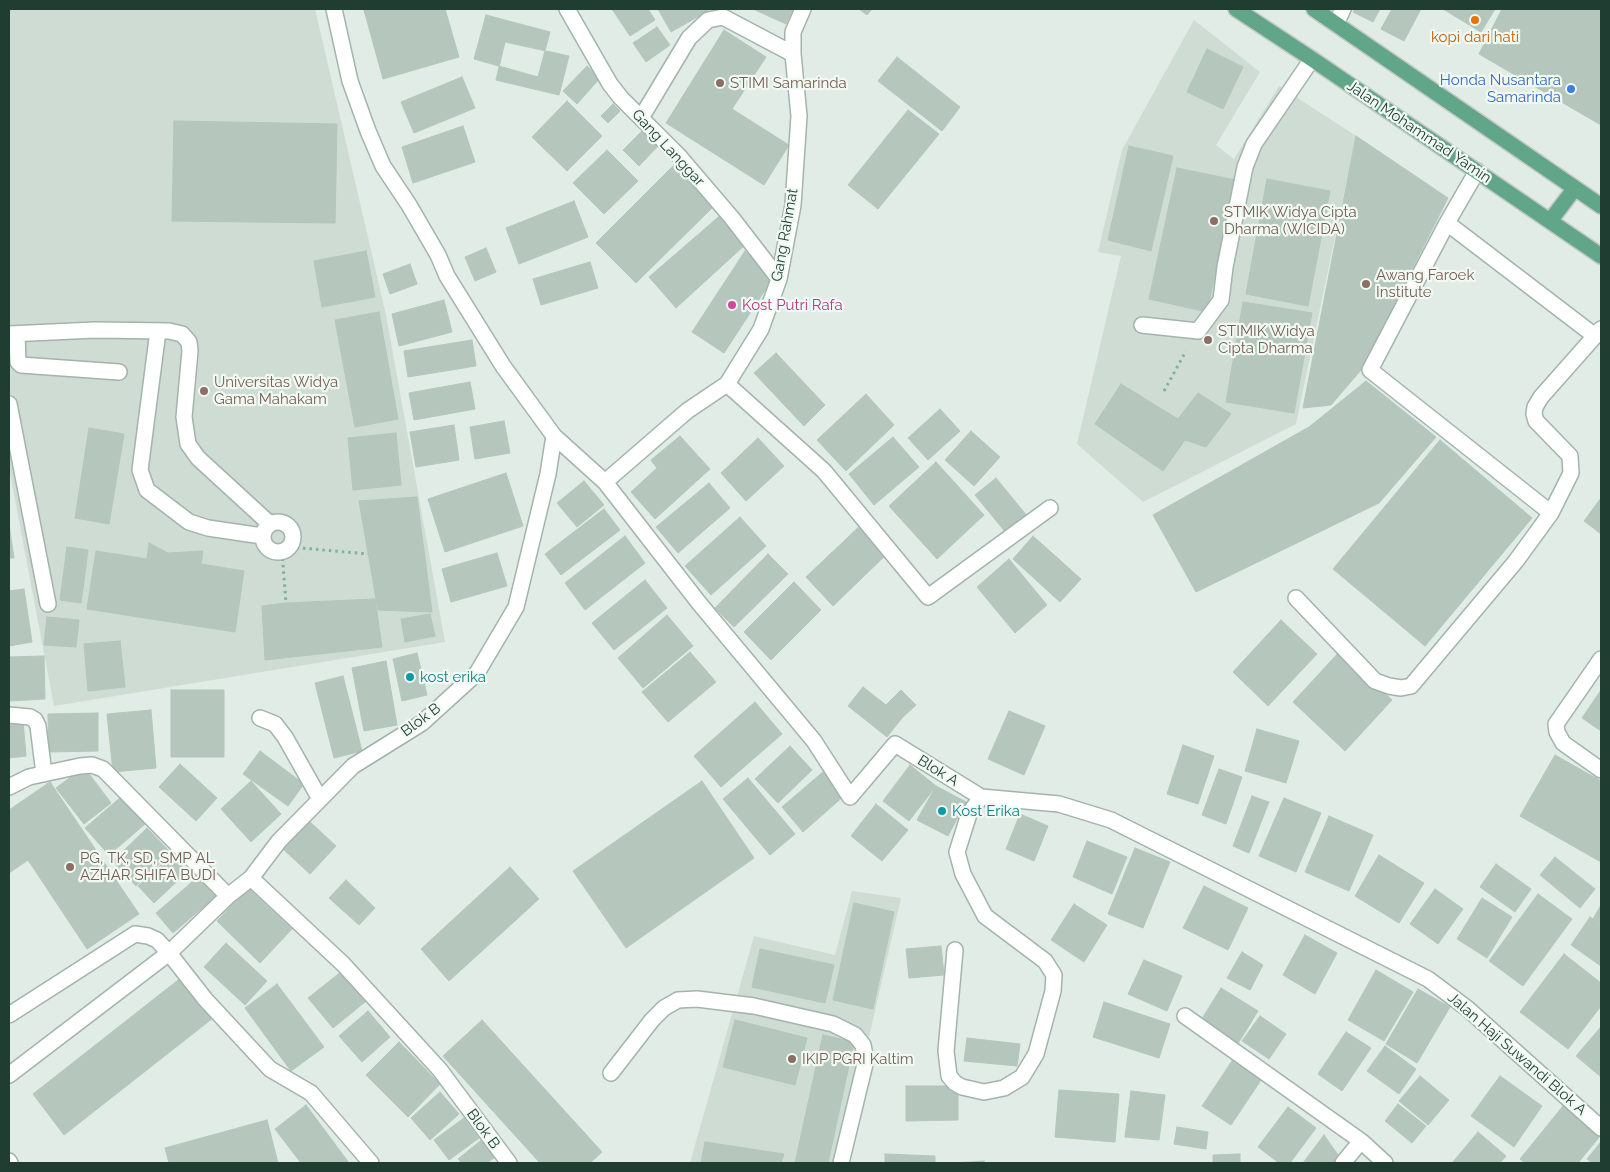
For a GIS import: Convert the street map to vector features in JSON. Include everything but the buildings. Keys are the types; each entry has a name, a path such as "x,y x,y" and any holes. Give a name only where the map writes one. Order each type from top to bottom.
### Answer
{"main road":[{"name":"Jalan Mohammad Yamin","path":"1236,9 1312,58 1601,256"},
{"path":"1314,9 1601,206"},
{"path":"1550,221 1575,188"}],"street":[{"path":"334,9 350,81 383,166 409,205 448,276 504,366 554,436 605,482"},
{"name":"Gang Langgar","path":"567,9 610,84 621,98 679,156 732,218 780,279"},
{"name":"Gang Rahmat","path":"605,482 687,411 727,384 761,329 780,279 793,205 799,116 793,54 793,32 802,9"},
{"path":"1336,24 1343,9"},
{"name":"Gang Langgar","path":"641,118 689,38 708,20 723,16 793,54"},
{"path":"1142,325 1198,331 1221,300 1225,267 1242,190 1245,167 1254,144 1312,58"},
{"path":"1477,171 1370,370 1551,513"},
{"path":"1296,598 1375,681 1401,688 1411,686 1516,562 1551,513 1571,473 1570,456 1536,421 1534,414 1535,406 1598,332 1447,224"},
{"path":"119,372 20,365 13,334 96,330 169,331 182,334 189,342 190,351 184,417 188,444 198,458 266,530"},
{"path":"158,331 140,470 147,490 189,522 208,528 266,530"},
{"path":"727,384 824,471 928,597 1050,508"},
{"path":"9,404 48,604"},
{"name":"Blok B","path":"9,1075 169,952 228,896 250,878 279,841 353,766 422,723 477,673 516,607 548,474 554,436"},
{"name":"Blok A","path":"605,482 699,603 814,741 850,797 895,744 981,797"},
{"path":"274,522 284,522 291,528 294,538 286,549 272,552 265,546 266,530 274,522"},
{"path":"1601,659 1556,724 1557,732 1563,743 1601,770"},
{"path":"9,715 30,717 35,720 38,726 44,774"},
{"path":"260,718 275,724 285,737 320,799"},
{"path":"9,787 29,777 80,766 92,766 103,769 228,896"},
{"path":"955,950 946,1052 949,1076 962,1087 984,1092 1004,1088 1022,1077 1036,1054 1053,991 1054,975 1045,961 985,916 963,874 957,852 969,814 981,797"},
{"name":"Jalan Haji Suwandi Blok A","path":"981,797 1059,804 1110,820 1428,979 1468,1008 1600,1124"},
{"name":"Blok B","path":"250,878 344,964 440,1070 509,1163"},
{"path":"9,1015 135,934 148,936 157,940 169,952 206,999 270,1069 312,1093 371,1163"},
{"path":"611,1072 652,1020 664,1008 678,1000 697,999 754,1006 833,1024 855,1035 863,1046 866,1060 841,1163"},
{"path":"1185,1016 1362,1141 1385,1163"},
{"path":"1343,1163 1362,1141"}],"path":[{"path":"1164,391 1198,331"},
{"path":"286,603 286,549 368,554"}],"shaded area":[{"name":"Universitas Widya Gama Mahakam","path":"9,9 315,9 386,315 445,642 54,706 9,468"},
{"name":"STIMIK Widya Cipta Dharma","path":"1194,20 1260,72 1216,145 1234,159 1279,86 1356,136 1296,424 1143,502 1077,444 1121,256 1098,252 1122,150"},
{"name":"IKIP PGRI Kaltim","path":"852,891 901,898 840,1163 690,1163 754,936 835,955"}],"place":[{"name":"kopi dari hati","path":"1475,20"},
{"name":"STIMI Samarinda","path":"720,83"},
{"name":"Honda Nusantara Samarinda","path":"1571,89"},
{"name":"STMIK Widya Cipta Dharma (WICIDA)","path":"1214,221"},
{"name":"Awang Faroek Institute","path":"1366,284"},
{"name":"Kost Putri Rafa","path":"732,305"},
{"name":"STIMIK Widya Cipta Dharma","path":"1208,340"},
{"name":"Universitas Widya Gama Mahakam","path":"204,391"},
{"name":"kost erika","path":"410,677"},
{"name":"Kost Erika","path":"942,811"},
{"name":"PG, TK, SD, SMP AL AZHAR SHIFA BUDI","path":"70,867"},
{"name":"IKIP PGRI Kaltim","path":"792,1059"}]}
